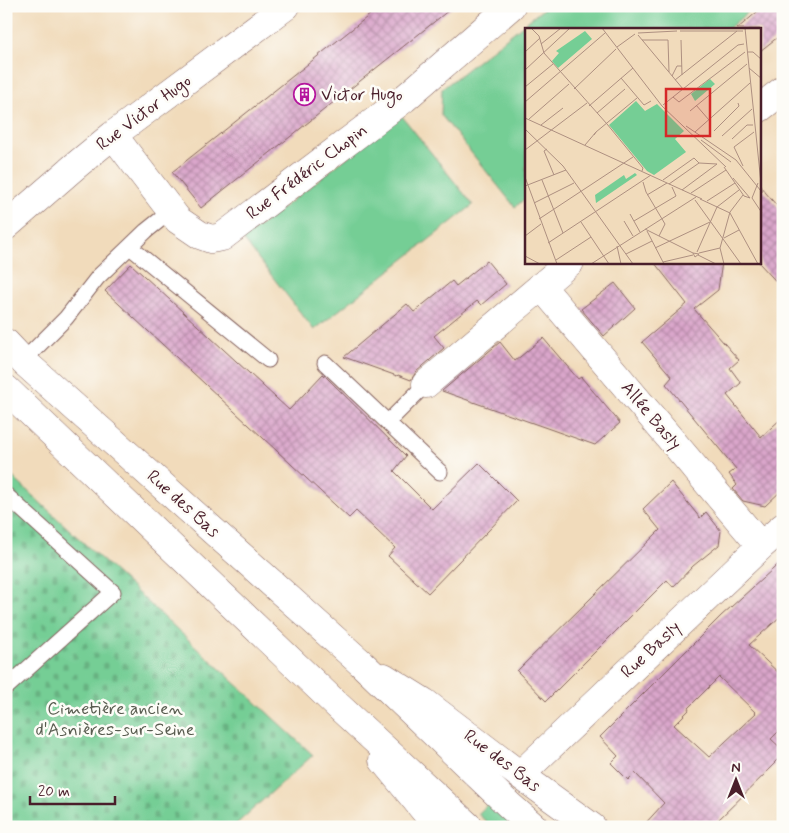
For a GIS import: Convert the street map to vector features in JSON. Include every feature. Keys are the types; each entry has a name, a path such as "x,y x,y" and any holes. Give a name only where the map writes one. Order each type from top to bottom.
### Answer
{"street":[{"name":"Rue Victor Hugo","path":"6,226 113,136 286,6"},
{"name":"Rue Frédéric Chopin","path":"113,136 178,220 200,235 211,239 222,237 404,98 512,6"},
{"path":"762,106 783,90"},
{"path":"426,384 568,264"},
{"name":"Allée Basly","path":"541,286 761,546"},
{"name":"Rue des Bas","path":"15,352 361,663 534,827"},
{"path":"6,388 337,704 469,827"},
{"name":"Rue Basly","path":"520,775 783,527"},
{"name":"Rue des Bas","path":"361,663 424,702 592,827"},
{"path":"337,704 438,827"}],"lane":[{"path":"15,352 66,318 98,278 146,231 171,211"},
{"path":"130,247 268,360"},
{"path":"325,363 440,472"},
{"path":"388,422 426,384"},
{"path":"6,495 113,592 6,688"}],"green space":[{"path":"547,6 755,6 729,28 525,28 525,199 515,207 441,115 442,89"},
{"path":"401,115 473,205 314,330 243,239"},
{"name":"Cimetière ancien d'Asnières-sur-Seine","path":"6,471 313,755 233,827 6,827"},
{"path":"490,802 518,827 492,827 478,814"}],"building":[{"name":"Victor Hugo","path":"381,6 454,6 201,208 172,172"},
{"path":"764,6 783,6 783,33 762,49 762,28 738,28"},
{"path":"762,188 783,213 783,289 760,264 762,264"},
{"path":"487,261 506,284 481,305 477,301 434,336 444,348 416,372 411,380 344,357 407,304 414,312 452,281 456,286"},
{"path":"131,264 289,410 323,374 406,456 394,471 432,509 479,463 517,501 428,593 388,556 395,548 356,511 349,518 105,291"},
{"path":"656,264 722,264 718,290 694,309 739,360 730,368 741,383 727,395 761,437 783,417 783,489 765,506 743,501 733,489 737,485 729,474 736,469 666,384 672,377 642,342 687,304"},
{"path":"615,283 635,308 604,336 581,309"},
{"path":"543,338 578,379 581,377 620,423 595,445 442,391 500,342 515,361"},
{"path":"671,482 700,518 706,512 721,531 719,545 693,566 673,587 667,580 546,701 517,671 660,530 643,509"},
{"path":"783,560 783,614 749,645 783,677 783,727 771,739 783,750 783,754 711,827 642,827 664,803 635,773 628,780 611,763 618,756 600,737 721,616","holes":["719,677 756,713 709,757 674,725"]}],"place":[{"name":"Victor Hugo","path":"305,95"}]}
